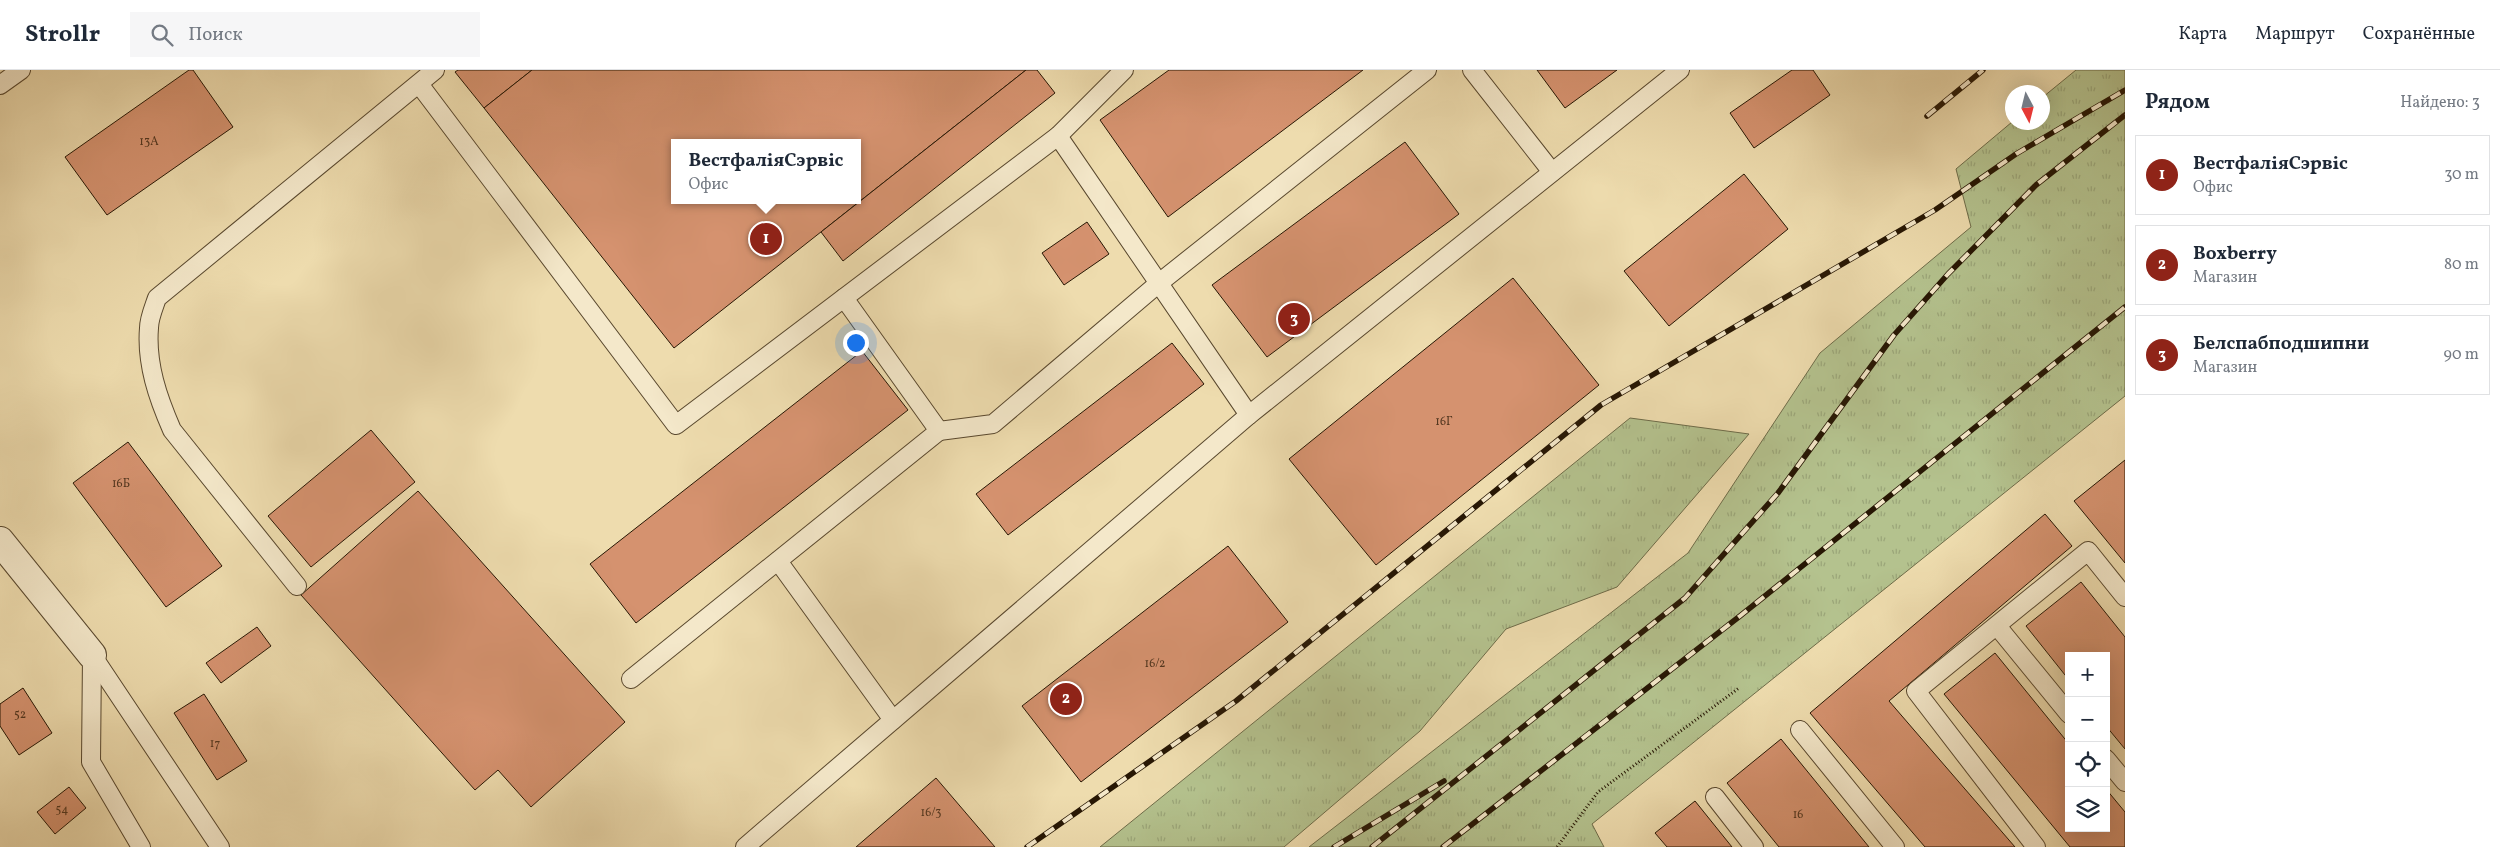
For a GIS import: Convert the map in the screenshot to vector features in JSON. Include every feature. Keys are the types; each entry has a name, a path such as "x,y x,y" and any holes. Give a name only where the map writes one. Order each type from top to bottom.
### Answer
{"street":[{"path":"0,541 92,655"}],"lane":[{"path":"0,85 21,70"},
{"path":"297,586 172,430 159,400 149,361 149,326 157,298 435,70"},
{"path":"418,84 676,425 1058,136 1124,70"},
{"path":"631,679 939,431 993,424 1159,283 1427,70"},
{"path":"1472,70 1552,172"},
{"path":"745,847 1249,415 1680,70"},
{"path":"1058,136 1249,415"},
{"path":"844,298 939,431"},
{"path":"2036,847 1916,690 2088,552 2125,597"},
{"path":"778,561 893,720"},
{"path":"1996,626 2065,709"},
{"path":"92,655 91,762 142,847"},
{"path":"92,655 220,847"},
{"path":"1800,730 1895,847"},
{"path":"2110,764 2125,782"},
{"path":"1715,797 1754,847"}],"path":[{"path":"1556,847 1598,792 1739,688"}],"green space":[{"path":"2076,70 2125,70 2125,396 1592,824 1604,847 1309,847 1688,553 1820,353 1971,227 1956,169 2005,128 2005,130 2050,130 2050,91"},
{"path":"1630,418 1749,434 1617,587 1506,629 1420,731 1284,847 1100,847"}],"building":[{"path":"189,70 193,70 233,127 107,215 65,157"},
{"path":"458,70 532,70 484,108 455,72"},
{"path":"532,70 1026,70 861,200 861,139 671,139 671,204 856,204 674,348 484,108"},
{"path":"1026,70 1037,70 1055,93 843,261 821,232 856,204 861,204 861,200"},
{"path":"1169,70 1363,70 1168,217 1100,120"},
{"path":"1537,70 1617,70 1565,108"},
{"path":"1792,70 1813,70 1830,95 1754,148 1730,113"},
{"path":"1405,142 1459,214 1267,357 1212,285"},
{"path":"1744,174 1788,229 1669,326 1624,271"},
{"path":"1087,222 1109,254 1064,285 1042,253"},
{"path":"1513,278 1599,385 1376,565 1289,459"},
{"path":"1172,343 1204,384 1008,535 976,494"},
{"path":"862,351 908,410 636,623 590,564"},
{"path":"371,430 415,482 311,567 268,516"},
{"path":"128,442 222,566 166,607 73,483"},
{"path":"2125,460 2125,563 2074,501"},
{"path":"418,491 625,722 531,807 498,770 475,790 301,595"},
{"path":"2045,514 2072,546 1889,701 2015,847 1925,847 1810,713"},
{"path":"1228,546 1288,622 1081,782 1022,706"},
{"path":"2081,582 2125,637 2125,749 2110,731 2110,652 2065,652 2065,675 2026,626"},
{"path":"257,627 271,646 221,683 206,663"},
{"path":"1995,653 2065,739 2065,832 2110,832 2110,794 2125,812 2125,847 2070,847 1944,694"},
{"path":"23,688 52,733 19,755 0,726 0,704"},
{"path":"204,694 247,761 217,780 174,713"},
{"path":"1781,739 1869,847 1779,847 1727,783"},
{"path":"936,778 995,847 856,847"},
{"path":"69,787 86,808 55,834 37,812"},
{"path":"1695,801 1732,847 1667,847 1655,833"}],"railway":[{"path":"1927,116 1983,70"},
{"path":"1027,847 1236,701 1601,405 1935,210 2016,154 2125,90"},
{"path":"1372,847 1685,598 1778,493 1894,335 1948,274 2036,185 2125,115"},
{"path":"1443,847 1740,616 2125,307"},
{"path":"1334,847 1444,781"}],"place":[{"name":"ВестфаліяСэрвіс","path":"766,239"},
{"name":"Белспабподшипни","path":"1294,319"},
{"name":"Boxberry","path":"1066,699"}]}
